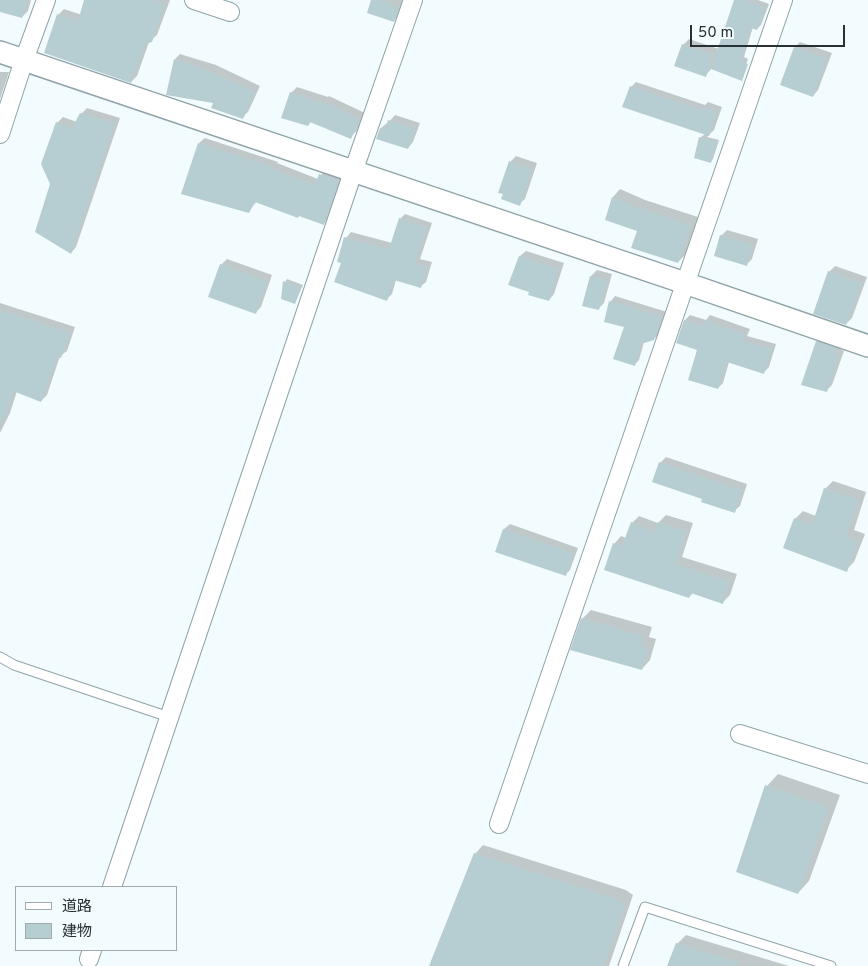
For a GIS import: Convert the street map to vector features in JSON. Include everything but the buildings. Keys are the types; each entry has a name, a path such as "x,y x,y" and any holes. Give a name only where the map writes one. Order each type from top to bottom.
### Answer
{"street":[{"path":"0,134 46,0"},
{"path":"194,0 230,12"},
{"path":"112,886 353,172 413,0"},
{"path":"499,824 783,0"},
{"path":"0,52 868,346"},
{"path":"740,734 868,774"}],"lane":[{"path":"0,657 14,665 169,717"},
{"path":"623,966 645,907 830,966"}]}
